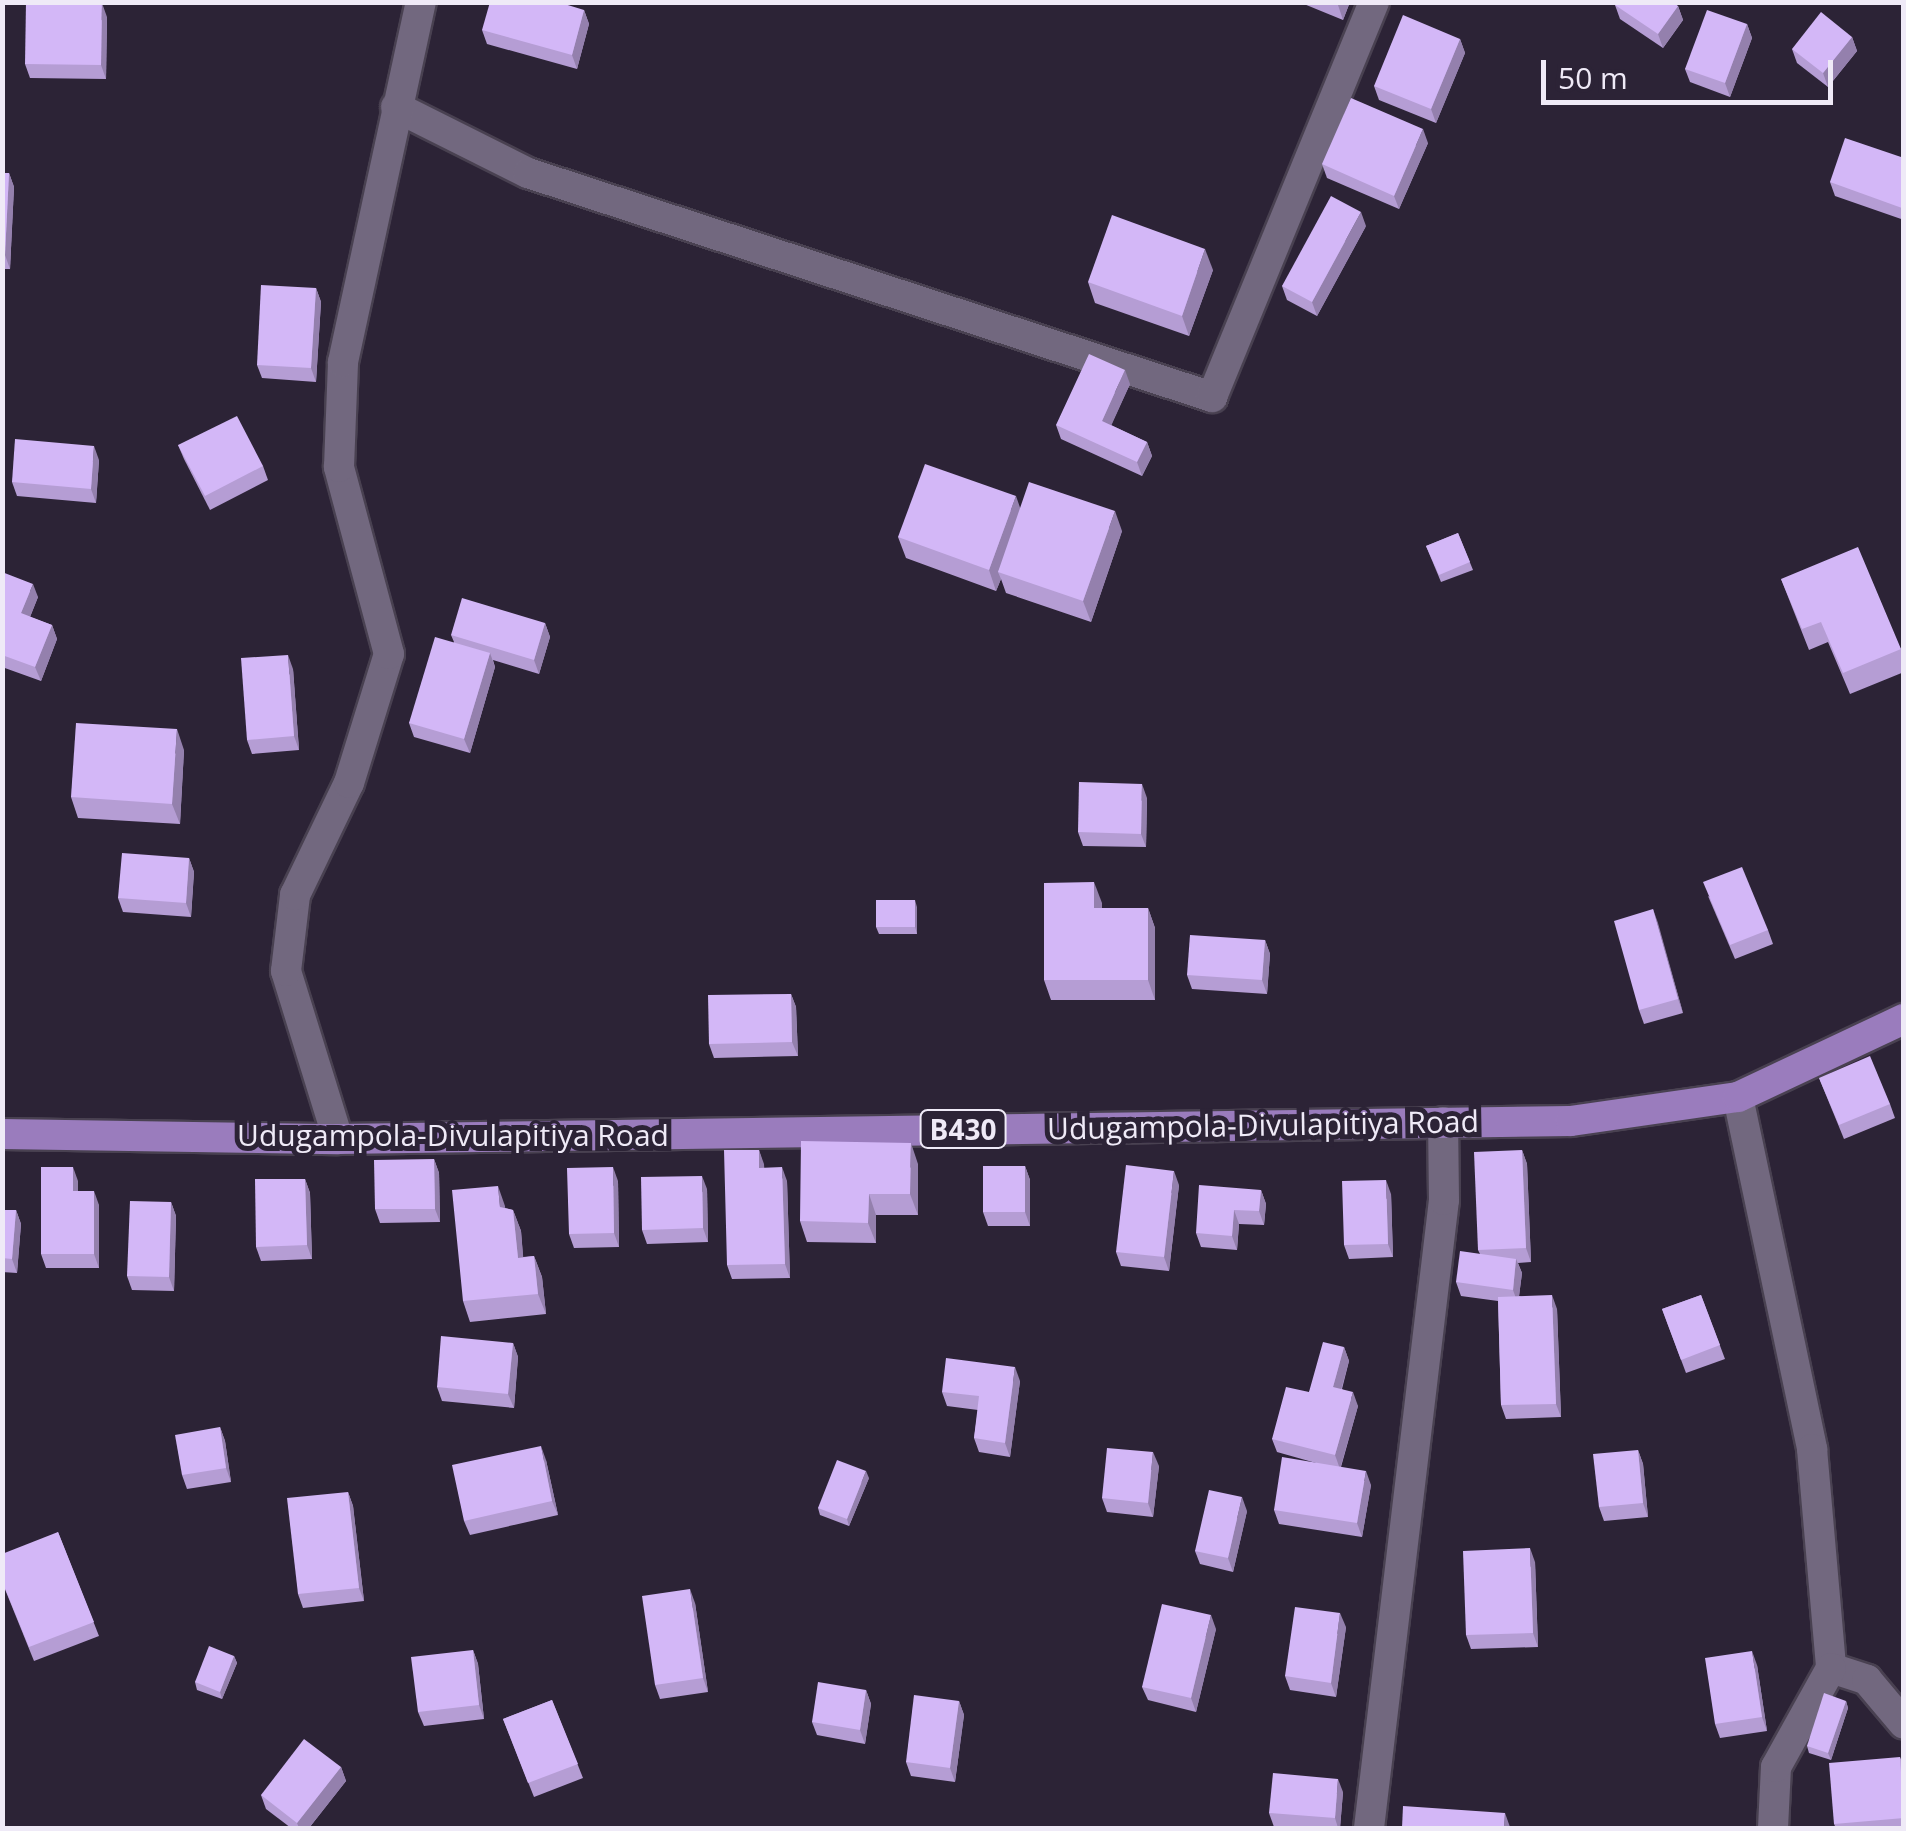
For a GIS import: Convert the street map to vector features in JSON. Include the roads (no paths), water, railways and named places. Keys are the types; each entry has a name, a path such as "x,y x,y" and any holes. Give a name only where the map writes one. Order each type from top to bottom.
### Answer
{"main road":[{"name":"Udugampola-Divulapitiya Road","path":"2,1134 338,1139 1571,1122 1738,1097 1904,1019"}],"street":[{"path":"338,1139 286,971 296,895 348,783 389,654 340,466 343,362 421,2"},
{"path":"396,107 528,173 1212,397 1374,2"},
{"path":"1738,1097 1812,1448 1832,1668 1776,1767 1773,1828"},
{"path":"1370,1828 1444,1200 1443,1122"},
{"path":"1832,1668 1867,1680 1904,1724"}]}
